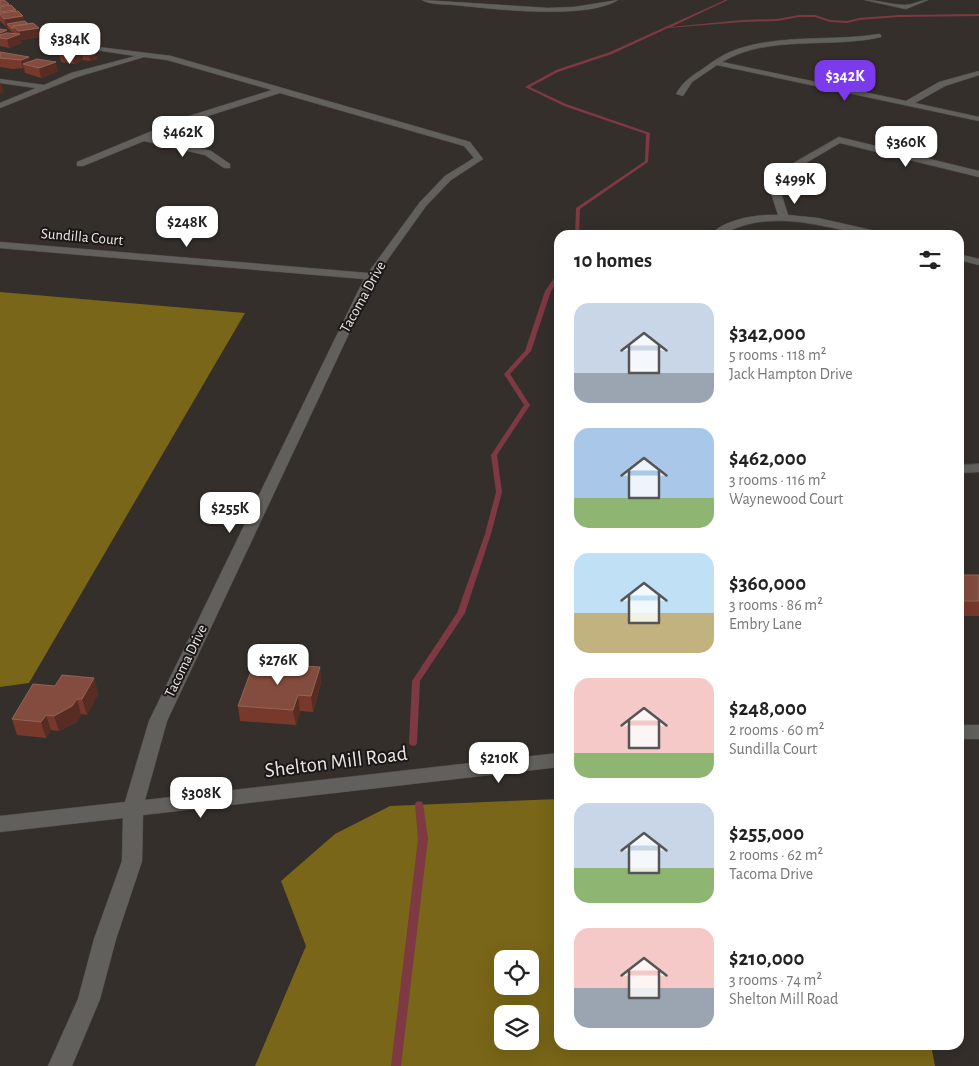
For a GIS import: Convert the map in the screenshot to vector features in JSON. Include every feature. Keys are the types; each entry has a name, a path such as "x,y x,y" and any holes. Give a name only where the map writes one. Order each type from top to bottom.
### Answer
{"street":[{"path":"425,0 502,7 572,8 597,6 615,0"},
{"path":"502,7 510,0"},
{"path":"868,0 906,7 926,0"},
{"path":"680,94 685,83 727,56 753,48 779,44 859,40 879,36"},
{"name":"Tacoma Drive","path":"60,1066 89,999 105,939 132,861 134,809 158,720 371,276 423,204 448,178 479,159 467,144 168,58 150,54 90,48"},
{"path":"0,106 74,76 150,54"},
{"path":"716,63 979,119"},
{"path":"907,104 942,84 979,73"},
{"path":"0,81 44,87"},
{"path":"80,164 189,119 280,90"},
{"path":"144,138 208,153 227,166"},
{"path":"784,217 776,193 781,174 839,140 979,174"},
{"path":"722,230 736,225 784,217 811,219 858,230"},
{"name":"Sundilla Court","path":"0,245 371,276"},
{"path":"964,258 979,262"},
{"path":"964,469 979,468"},
{"path":"964,732 979,732"},
{"name":"Shelton Mill Road","path":"0,824 554,761"}],"shaded area":[{"path":"0,292 245,313 29,683 0,687"},
{"path":"554,799 554,1050 932,1050 935,1066 255,1066 306,946 281,881 335,834 390,806"}],"building":[{"path":"0,0 4,0 9,4 0,6"},
{"path":"11,5 16,10 0,12 0,7"},
{"path":"18,11 23,16 4,19 0,14 0,13"},
{"path":"25,21 28,24 13,26 13,29 7,24"},
{"path":"33,23 39,28 19,31 13,26"},
{"path":"7,33 20,34 7,39 0,38 0,35"},
{"path":"76,47 95,50 89,52 82,51 73,55 59,53"},
{"path":"0,52 29,57 21,60 0,58"},
{"path":"37,59 56,62 39,68 23,64"},
{"path":"964,575 979,575 979,601 964,601"},
{"path":"254,663 320,667 311,696 298,695 293,710 238,706"},
{"path":"62,675 94,678 82,699 77,699 72,706 54,716 46,715 41,722 12,719 33,684 55,686"}],"waterway":[{"path":"577,230 578,209 647,161 648,133 565,105 527,87 557,71 611,53 727,0"},
{"path":"669,28 742,21 777,20 799,16 815,16 830,21 847,22 859,19 898,16 979,15"},
{"path":"413,743 416,681 461,613 488,534 499,492 494,455 527,405 507,374 528,351 548,291 554,282"},
{"path":"396,1066 423,839 419,804"}]}
